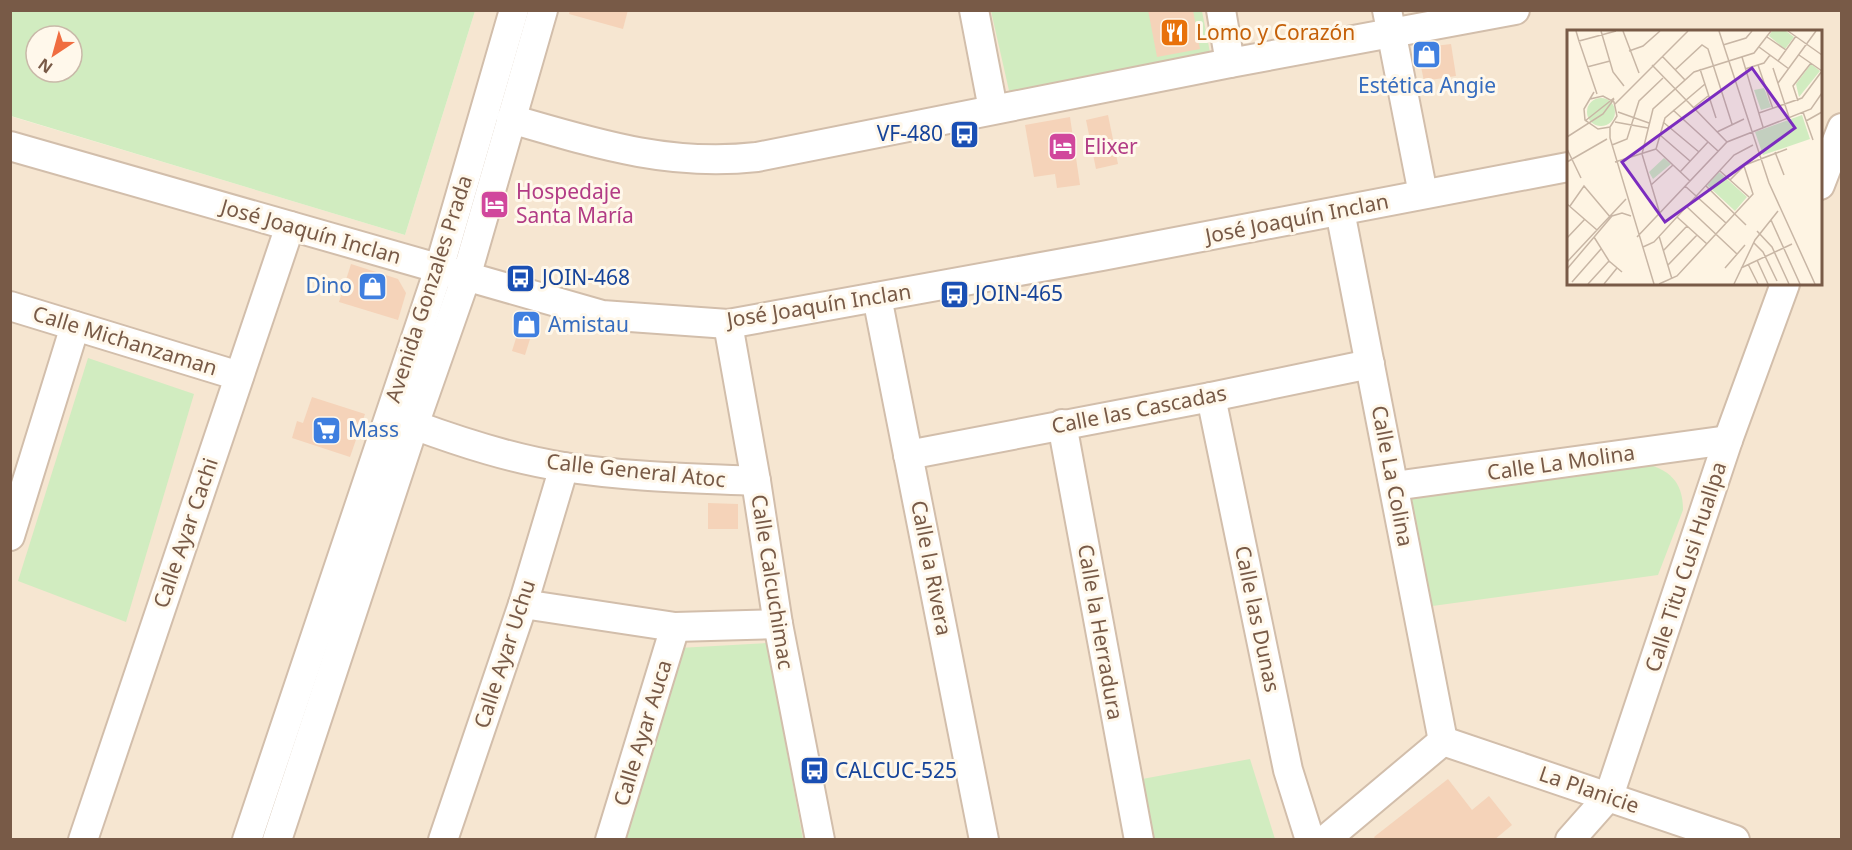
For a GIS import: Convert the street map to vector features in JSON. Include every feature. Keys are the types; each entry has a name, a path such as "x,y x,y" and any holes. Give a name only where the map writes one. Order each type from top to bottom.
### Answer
{"street":[{"name":"Avenida Gonzales Prada","path":"247,840 439,269 514,10"},
{"name":"Avenida Gonzales Prada","path":"277,840 414,425 466,277 543,10"},
{"path":"974,10 993,110"},
{"path":"1221,10 1230,63"},
{"path":"511,119 626,151 680,158 739,159 1230,63 1390,21 1515,10"},
{"path":"1390,21 1423,194"},
{"path":"1822,119 1842,115"},
{"path":"1822,182 1842,128"},
{"name":"José Joaquín Inclan","path":"10,146 602,315 728,324 1567,167"},
{"name":"Calle La Colina","path":"1340,211 1443,741"},
{"name":"Calle Ayar Cachi","path":"82,840 290,226"},
{"name":"Calle Titu Cusi Huallpa","path":"1570,840 1609,796 1728,440 1785,285"},
{"name":"Calle la Rivera","path":"877,297 984,840"},
{"name":"Calle Michanzaman","path":"10,306 239,376"},
{"name":"Calle Calcuchimac","path":"728,324 778,624 820,840"},
{"path":"10,536 75,326"},
{"name":"Calle las Cascadas","path":"908,455 1370,364"},
{"name":"Calle las Dunas","path":"1211,397 1288,770 1310,840"},
{"name":"Calle la Herradura","path":"1062,424 1139,840"},
{"name":"Calle General Atoc","path":"414,425 472,446 564,467 662,477 756,482"},
{"name":"Calle La Molina","path":"1394,486 1728,440"},
{"name":"Calle Ayar Uchu","path":"443,840 523,604 564,467"},
{"path":"523,604 675,627 778,624"},
{"name":"Calle Ayar Auca","path":"610,840 675,627"},
{"path":"1325,840 1443,741"},
{"name":"La Planicie","path":"1443,741 1735,840"}],"shaded area":[{"path":"475,11 1841,11 1841,839 11,839 10,116 405,235"}],"green space":[{"path":"10,11 475,11 405,235 11,116"},
{"path":"991,11 1202,11 1212,63 1010,95"},
{"path":"88,358 194,394 126,622 18,581"},
{"path":"1642,463 1660,469 1673,478 1682,500 1683,510 1658,575 1425,607 1404,500"},
{"path":"767,643 803,839 619,840 679,648"},
{"path":"1250,759 1275,839 1136,839 1126,782"}],"building":[{"path":"570,10 628,10 623,29 569,14"},
{"name":"Lomo y Corazón","path":"1148,10 1193,10 1200,49 1157,57"},
{"path":"1451,44 1456,76 1424,81 1417,48"},
{"path":"1108,115 1118,164 1096,169 1086,120"},
{"path":"1070,117 1080,185 1057,188 1055,174 1034,177 1025,125"},
{"name":"Dino","path":"351,264 398,279 406,293 398,320 339,302"},
{"path":"522,319 535,323 525,355 512,351"},
{"name":"Mass","path":"312,397 365,414 350,457 292,438 297,421 303,423"},
{"path":"708,503 738,504 738,529 708,529"},
{"path":"1448,779 1472,810 1489,796 1512,825 1494,840 1376,840 1374,837"}],"place":[{"name":"Lomo y Corazón","path":"1175,33"},
{"name":"Estética Angie","path":"1427,55"},
{"name":"VF-480","path":"964,134"},
{"name":"Elixer","path":"1063,147"},
{"name":"Hospedaje Santa María","path":"495,204"},
{"name":"JOIN-468","path":"521,278"},
{"name":"Dino","path":"373,286"},
{"name":"JOIN-465","path":"954,294"},
{"name":"Amistau","path":"527,325"},
{"name":"Mass","path":"327,430"},
{"name":"CALCUC-525","path":"814,771"}]}
